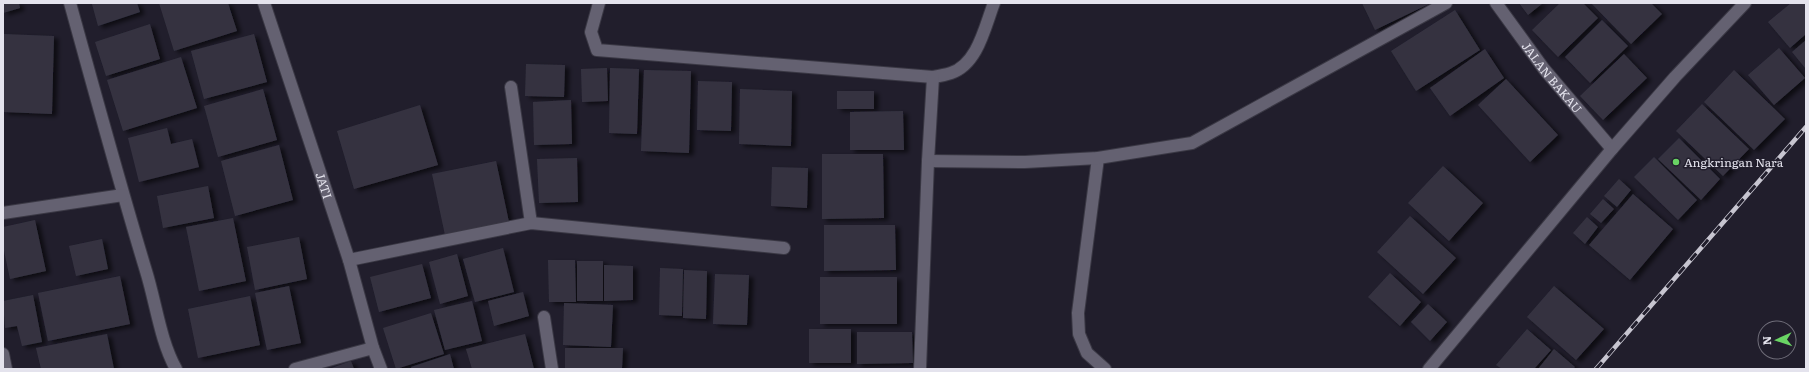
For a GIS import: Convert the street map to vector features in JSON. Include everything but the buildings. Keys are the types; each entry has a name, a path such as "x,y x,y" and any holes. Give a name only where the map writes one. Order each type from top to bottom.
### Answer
{"street":[{"path":"70,3 123,195 150,283 168,354 176,369"},
{"name":"JATI","path":"264,3 350,260 373,348 381,369"},
{"path":"599,3 591,32 597,50 933,77 952,73 963,66 972,56 994,3"},
{"path":"928,161 1025,162 1098,158 1192,143 1446,3"},
{"name":"JALAN BAKAU","path":"1496,3 1544,70 1612,149"},
{"path":"1429,369 1612,149 1675,77 1745,3"},
{"path":"920,369 928,161 933,77"},
{"path":"510,88 531,223"},
{"path":"1098,158 1078,313 1079,334 1087,353 1105,369"},
{"path":"3,213 123,195"},
{"path":"350,260 531,223 784,248"},
{"path":"544,317 552,369"},
{"path":"295,369 373,348"},
{"path":"3,354 6,369"}],"railway":[{"path":"1596,369 1806,127"}],"place":[{"name":"Angkringan Nara","path":"1676,162"}]}
